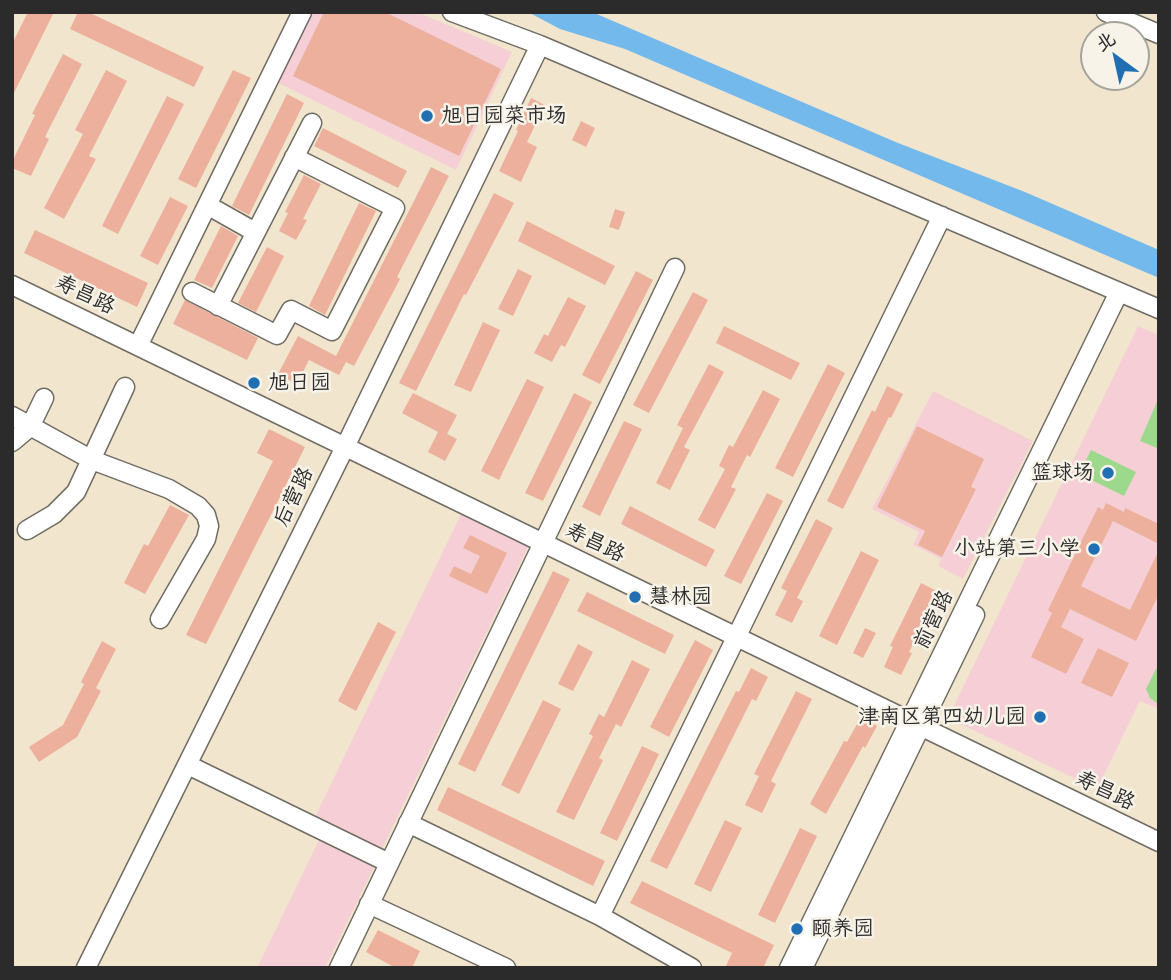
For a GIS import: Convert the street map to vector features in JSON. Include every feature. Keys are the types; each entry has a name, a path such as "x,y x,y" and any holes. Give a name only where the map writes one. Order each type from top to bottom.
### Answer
{"street":[{"path":"140,343 302,12"},
{"path":"452,12 540,46 1159,309"},
{"path":"1106,12 1159,34"},
{"name":"后营路","path":"86,968 540,46"},
{"path":"218,306 312,123"},
{"path":"192,292 276,335 291,310 332,331 395,208 294,157"},
{"path":"216,210 255,232"},
{"path":"600,916 942,216"},
{"path":"339,968 675,268"},
{"name":"寿昌路","path":"12,276 140,343"},
{"name":"寿昌路","path":"12,285 140,343 739,633 1159,842"},
{"name":"前营路","path":"914,721 1123,294"},
{"path":"27,530 54,514 76,492 125,387"},
{"path":"12,442 30,427 44,398"},
{"path":"12,416 92,460 169,489 198,506 206,515 209,526 206,539 160,619"},
{"path":"803,968 906,743 889,707"},
{"path":"789,968 913,734 914,721"},
{"name":"寿昌路","path":"914,721 1159,832"},
{"path":"188,765 389,863"},
{"path":"408,823 600,916 692,968"},
{"path":"369,904 506,968"}],"shaded area":[{"name":"旭日园菜市场","path":"310,12 417,12 512,52 456,170 276,82"},
{"name":"小站第三小学","path":"1138,326 1159,335 1159,709 1140,701 1097,789 948,718"},
{"path":"933,391 1033,441 963,579 938,566 941,559 913,545 919,532 872,509"},
{"path":"461,514 528,547 382,849 315,817"},
{"path":"319,840 374,867 325,968 257,968"}],"green space":[{"path":"1159,397 1159,449 1140,441"},
{"name":"篮球场","path":"1091,450 1136,472 1124,496 1079,474"},
{"path":"1159,663 1159,705 1150,698 1146,689"}],"water":[{"path":"528,12 592,12 898,143 1025,192 1159,250 1159,278 625,49 560,29"}],"building":[{"path":"28,12 54,12 12,97 12,44"},
{"path":"78,12 88,12 204,67 194,87 70,29"},
{"name":"旭日园菜市场","path":"324,12 385,12 501,69 459,156 293,76"},
{"path":"63,54 82,64 45,137 49,139 31,176 12,168 12,162 35,115 32,114"},
{"path":"106,70 127,81 89,156 96,159 64,219 44,208 83,134 75,130"},
{"path":"233,70 251,78 196,188 178,179"},
{"path":"287,94 304,103 249,215 232,206"},
{"path":"167,96 184,104 118,234 102,226"},
{"path":"531,98 545,105 527,142 537,147 521,182 499,171"},
{"path":"581,121 595,128 586,147 572,140"},
{"path":"323,128 407,171 398,188 314,146"},
{"path":"431,167 449,176 397,277 400,279 354,366 346,362 339,375 309,360 297,384 278,374 298,336 336,356"},
{"path":"304,175 321,184 303,219 307,220 296,240 279,231 288,213 285,212"},
{"path":"494,193 514,203 466,295 464,294 416,391 399,383"},
{"path":"170,197 188,206 158,265 140,256"},
{"path":"359,203 376,211 325,315 309,306"},
{"path":"615,209 625,212 619,230 609,227"},
{"path":"527,221 615,266 605,285 518,241"},
{"path":"221,226 238,236 212,288 194,280"},
{"path":"35,230 148,283 137,307 24,253"},
{"path":"267,247 284,256 256,312 238,303"},
{"path":"518,269 532,276 513,316 498,309"},
{"path":"636,271 653,280 600,384 582,375"},
{"path":"693,292 708,300 649,413 633,405"},
{"path":"568,297 586,306 565,347 561,345 552,362 534,353 544,334 548,336"},
{"path":"185,300 258,338 247,360 173,324"},
{"path":"483,322 500,330 471,392 454,385"},
{"path":"724,326 800,363 791,380 716,343"},
{"path":"709,364 724,372 684,447 690,450 670,490 656,483 683,428 677,425"},
{"path":"828,364 845,373 793,477 775,468"},
{"path":"527,379 544,387 499,480 481,471"},
{"path":"887,386 903,394 843,509 827,501 872,410 875,412"},
{"path":"763,390 780,399 731,487 736,489 715,529 698,520 725,469 719,466 729,445 733,447"},
{"path":"413,393 457,415 447,434 457,439 445,461 428,452 438,432 402,413"},
{"path":"574,393 592,402 543,501 525,493"},
{"path":"624,421 642,429 600,516 582,507"},
{"path":"917,426 984,459 971,487 976,489 942,557 918,545 925,531 877,507"},
{"path":"269,429 305,447 206,644 186,635 273,461 257,453"},
{"path":"767,493 783,501 741,584 724,576"},
{"path":"1106,503 1124,512 1125,508 1159,524 1159,544 1113,521 1081,586 1130,610 1159,550 1159,594 1136,641 1070,609 1061,627 1084,639 1066,674 1031,657 1052,613 1048,610 1098,507 1103,510"},
{"path":"170,505 189,515 145,594 124,583 144,544 148,546"},
{"path":"630,506 715,550 706,567 621,524"},
{"path":"816,519 833,528 797,598 803,601 792,623 775,615 787,591 781,588"},
{"path":"470,535 507,553 487,594 449,576 454,566 471,574 480,556 463,548"},
{"path":"861,551 879,560 837,645 819,636"},
{"path":"553,571 570,579 475,772 458,764"},
{"path":"921,583 939,592 909,652 912,653 901,675 884,667 893,647 890,646"},
{"path":"587,592 674,635 665,654 577,611"},
{"path":"378,622 396,632 356,711 338,701"},
{"path":"865,628 876,633 863,658 853,653"},
{"path":"695,640 713,650 669,737 650,727"},
{"path":"102,641 116,649 96,688 101,691 77,737 39,762 29,747 63,725"},
{"path":"578,644 593,652 573,691 558,684"},
{"path":"1098,648 1129,663 1112,697 1081,683"},
{"path":"632,660 650,669 621,727 616,724 599,758 603,760 574,820 556,812 593,736 589,734 599,714 604,717"},
{"path":"751,668 768,677 756,701 752,699 667,869 650,861 736,691 739,692"},
{"path":"796,691 812,699 771,781 776,784 762,813 745,805 759,776 754,774"},
{"path":"543,700 561,709 519,794 501,785"},
{"path":"861,717 877,726 826,814 810,804 844,741 847,742"},
{"path":"642,746 659,754 617,841 600,833"},
{"path":"448,787 605,861 593,886 437,810"},
{"path":"725,820 742,828 711,892 694,884"},
{"path":"800,828 817,836 775,923 758,915"},
{"path":"642,881 774,945 763,968 725,968 732,953 630,903"},
{"path":"378,930 420,951 412,968 396,968 366,952"}],"place":[{"name":"旭日园菜市场","path":"427,116"},
{"name":"旭日园","path":"254,383"},
{"name":"篮球场","path":"1108,473"},
{"name":"小站第三小学","path":"1094,549"},
{"name":"慧林园","path":"635,597"},
{"name":"津南区第四幼儿园","path":"1040,717"},
{"name":"颐养园","path":"797,929"}]}
